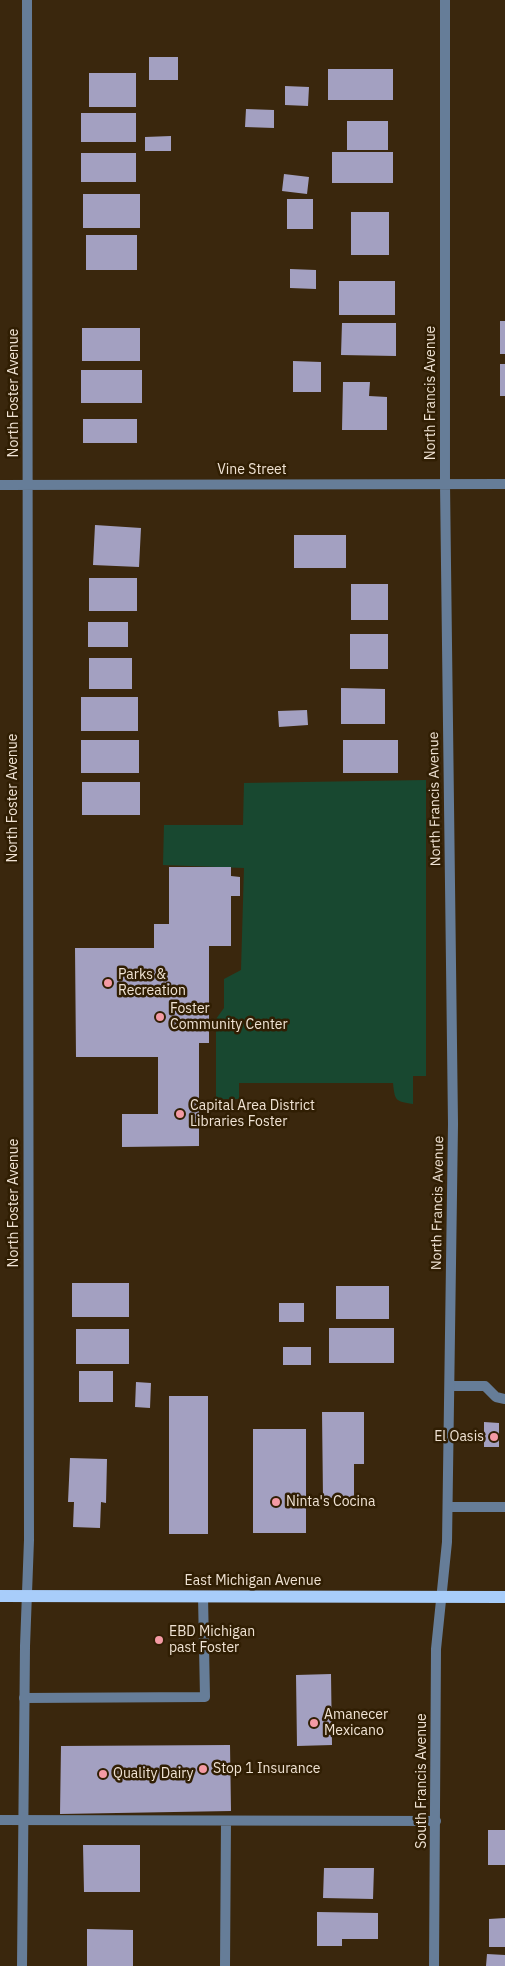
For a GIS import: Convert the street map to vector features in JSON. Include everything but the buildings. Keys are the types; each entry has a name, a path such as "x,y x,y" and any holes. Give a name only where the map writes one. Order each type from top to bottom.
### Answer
{"main road":[{"name":"East Michigan Avenue","path":"0,1596 505,1597"}],"street":[{"name":"North Foster Avenue","path":"22,1966 24,1698 29,1540 27,0"},
{"name":"North Francis Avenue","path":"442,1596 448,1542 453,1124 445,484 445,0"},
{"name":"Vine Street","path":"0,484 505,484"},
{"path":"450,1386 485,1386 496,1397 505,1399"},
{"path":"448,1507 505,1507"},
{"path":"24,1698 205,1697 203,1596"},
{"name":"South Francis Avenue","path":"434,1966 436,1649 442,1596"},
{"path":"0,1820 436,1820"},
{"path":"225,1966 226,1820"}],"green space":[{"path":"426,780 426,1076 413,1076 413,1104 399,1101 395,1097 393,1083 239,1083 239,1099 216,1099 216,1019 224,1008 224,979 241,970 244,868 163,865 164,825 243,825 244,783"}],"place":[{"name":"Parks & Recreation","path":"108,983"},
{"name":"Foster Community Center","path":"160,1017"},
{"name":"Capital Area District Libraries Foster","path":"180,1114"},
{"name":"El Oasis","path":"494,1437"},
{"name":"Ninta's Cocina","path":"276,1502"},
{"name":"EBD Michigan past Foster","path":"159,1640"},
{"name":"Amanecer Mexicano","path":"314,1723"},
{"name":"Stop 1 Insurance","path":"203,1769"},
{"name":"Quality Dairy","path":"103,1774"}]}
